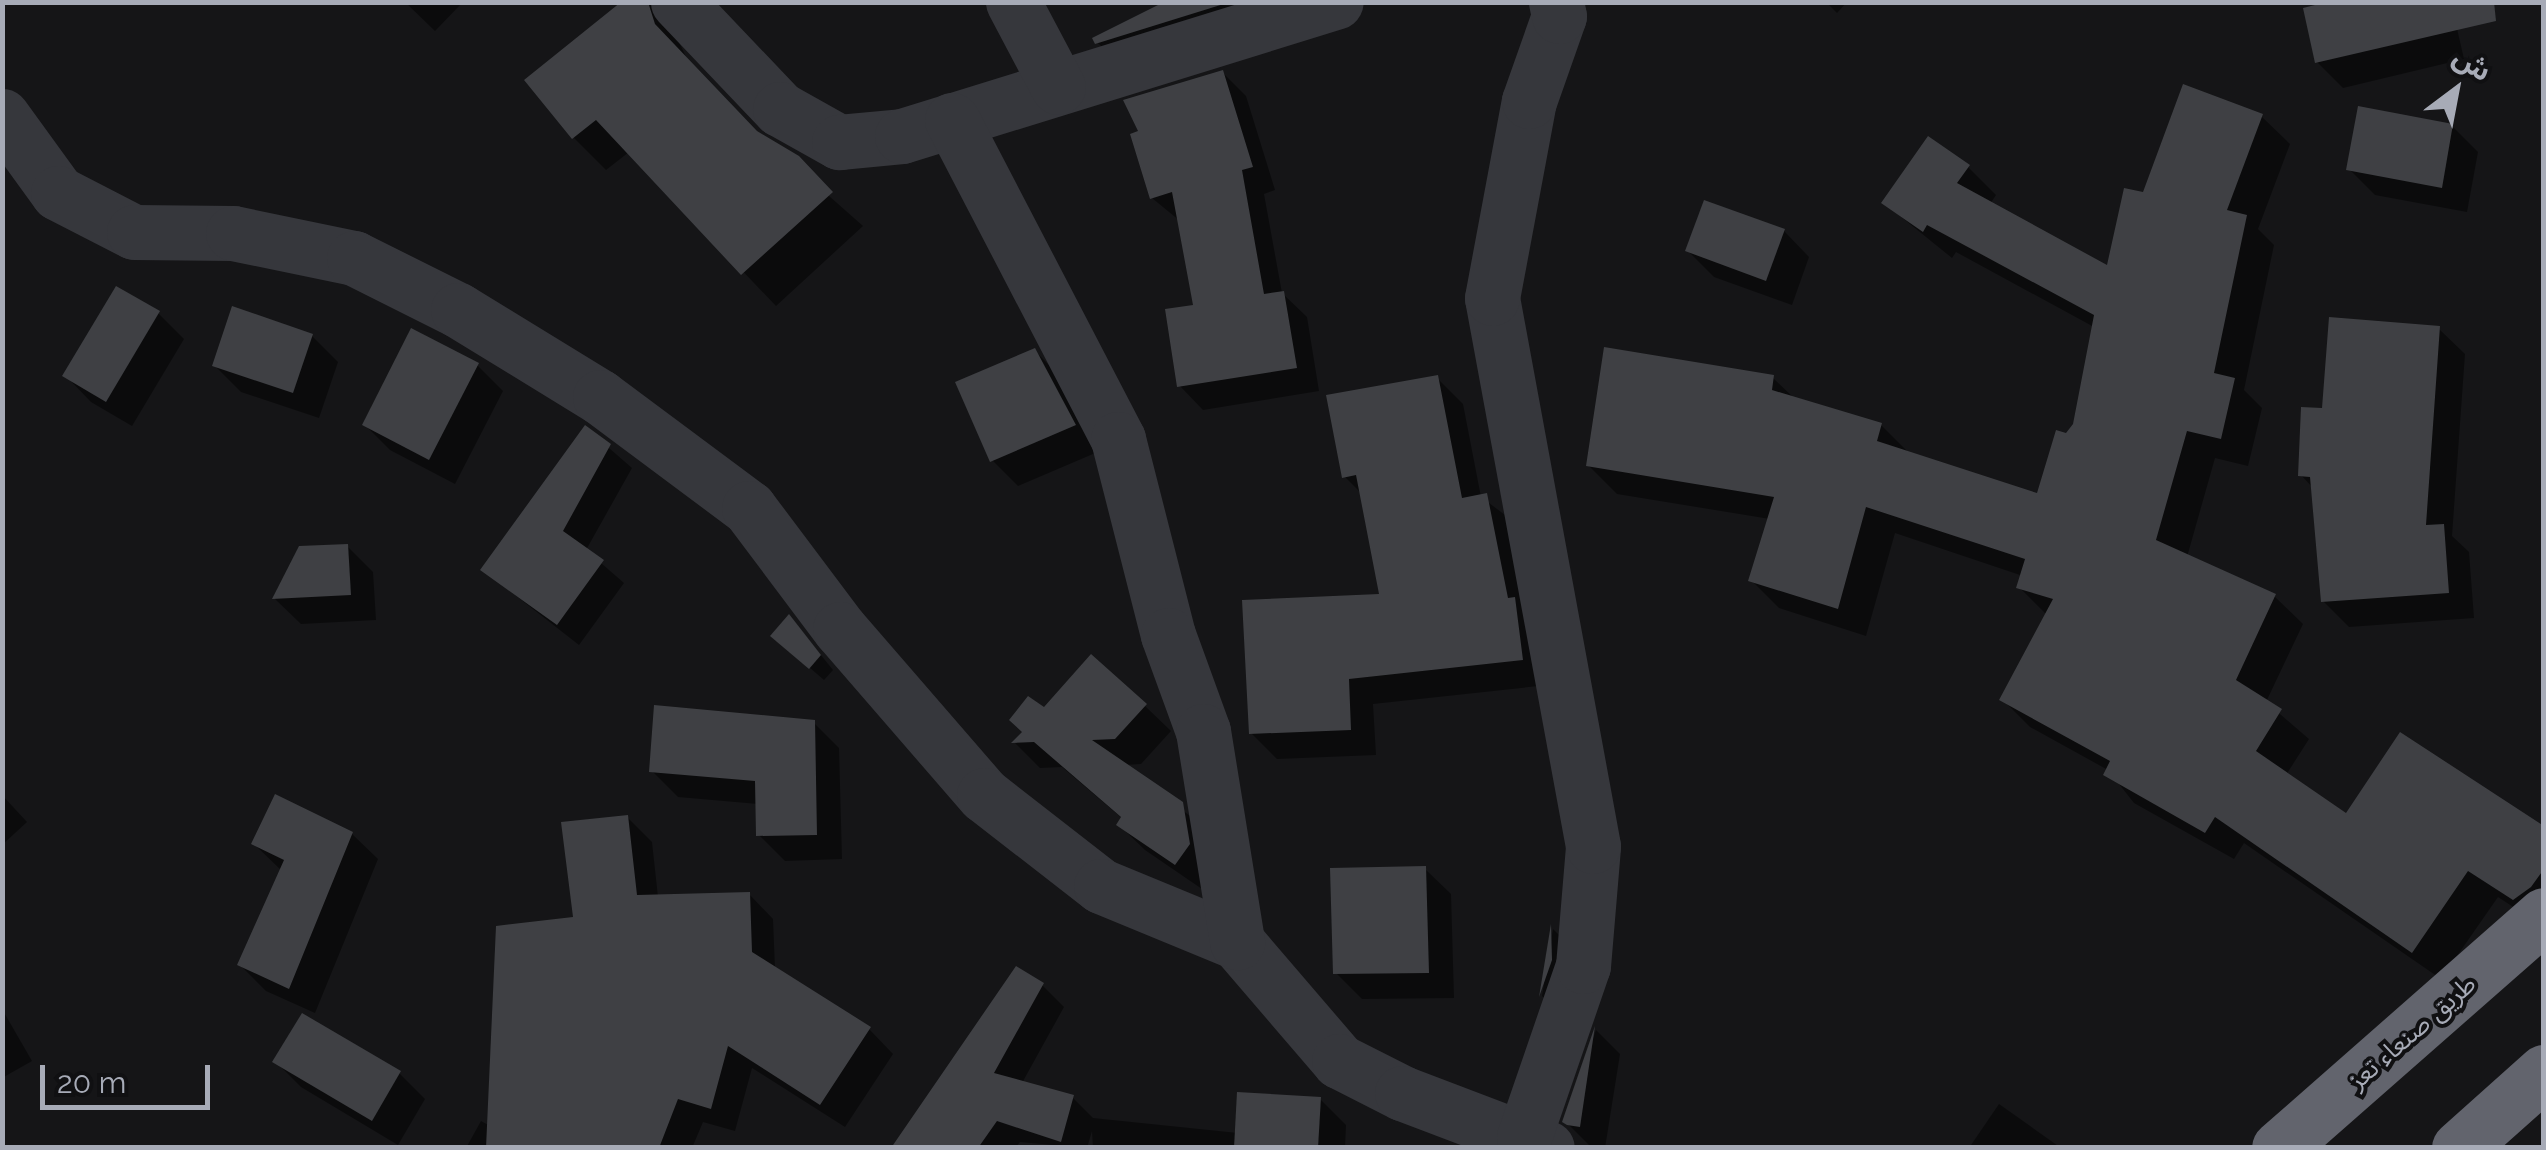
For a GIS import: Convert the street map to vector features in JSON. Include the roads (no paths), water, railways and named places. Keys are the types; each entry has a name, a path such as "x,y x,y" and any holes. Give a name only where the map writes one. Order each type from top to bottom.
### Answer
{"highway":[{"name":"طريق صنعاء تعز","path":"2280,1148 2544,915"},
{"path":"2459,1148 2544,1072"}],"street":[{"path":"678,2 780,109 839,142 902,136 1336,2"},
{"path":"1014,2 1058,87"},
{"path":"2,116 58,193 134,232 233,233 354,258 458,310 600,397 749,508 840,629 984,795 1100,886 1237,942 1339,1060 1402,1093 1535,1142 1583,966 1593,846 1492,298 1529,100 1559,16 1556,2"},
{"path":"952,120 1118,440 1168,636 1203,731 1237,942"}]}
